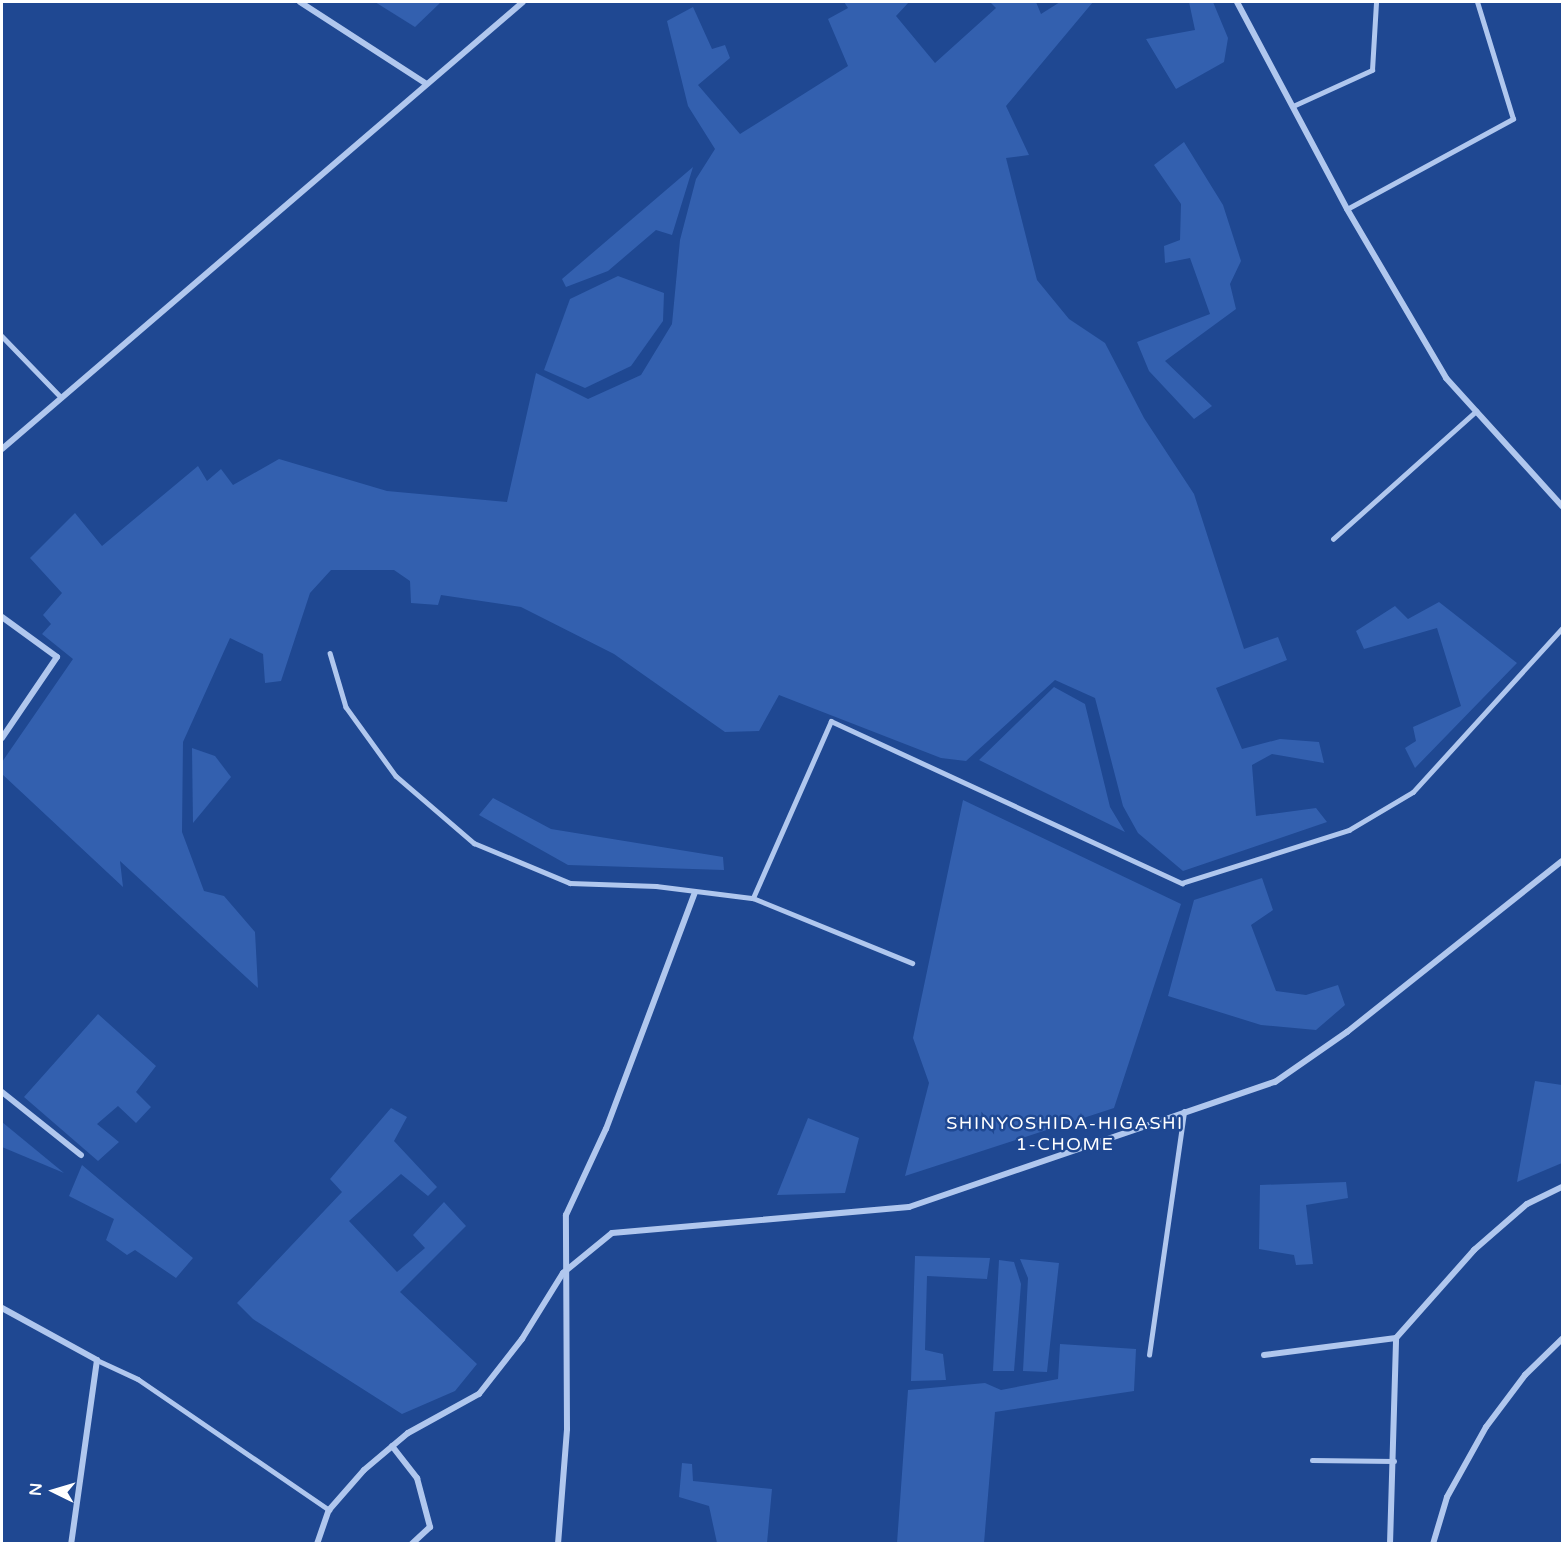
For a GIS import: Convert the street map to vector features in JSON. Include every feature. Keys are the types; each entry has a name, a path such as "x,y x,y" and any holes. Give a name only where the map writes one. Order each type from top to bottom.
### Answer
{"street":[{"path":"300,2 424,83"},
{"path":"2,449 60,396 424,83 523,2"},
{"path":"1238,2 1347,209 1446,378 1561,504"},
{"path":"2,617 57,657 2,738"},
{"path":"316,1544 329,1510 392,1446 479,1394 522,1339 563,1273 612,1233 909,1208 1184,1111 1275,1082 1347,1032 1563,861"},
{"path":"558,1544 567,1430 563,1273 566,1215 606,1129 695,892"},
{"path":"2,1092 81,1155"},
{"path":"1390,1544 1396,1338 1474,1250 1527,1204 1563,1186"},
{"path":"2,1308 98,1360 71,1544"},
{"path":"1264,1355 1396,1338"},
{"path":"1433,1544 1447,1497 1486,1427 1525,1375 1563,1339"},
{"path":"392,1446 417,1478 430,1527 412,1544"}],"lane":[{"path":"1293,106 1372,70 1376,2"},
{"path":"1347,209 1513,119 1477,2"},
{"path":"2,336 60,396"},
{"path":"1333,539 1476,411"},
{"path":"753,898 831,721 1182,883 1349,830 1413,792 1563,628"},
{"path":"330,653 346,707 396,776 474,843 570,884 753,898 912,963"},
{"path":"1149,1355 1184,1111"},
{"path":"98,1360 138,1379 329,1510"},
{"path":"1312,1460 1394,1461"}],"shaded area":[{"path":"375,2 441,2 415,27"},
{"path":"844,2 909,2 896,16 935,63 996,8 990,2 1036,2 1041,14 1060,2 1093,2 1006,106 1029,155 1006,158 1037,280 1069,319 1105,343 1144,418 1194,494 1244,649 1278,637 1287,660 1216,688 1242,749 1280,739 1319,742 1324,763 1272,754 1252,765 1256,816 1316,808 1327,822 1183,871 1138,833 1123,806 1095,698 1055,680 966,761 941,758 779,695 759,731 725,732 614,654 521,607 441,595 438,605 411,603 410,581 394,570 331,570 310,593 281,681 265,683 263,654 230,638 183,742 182,832 204,891 224,896 255,932 258,988 120,861 123,887 2,774 2,762 73,659 42,634 51,624 43,615 62,593 30,558 75,513 102,546 198,466 207,481 221,469 233,485 279,459 387,491 507,502 536,373 588,399 641,375 672,324 680,240 696,179 715,149 688,106 667,21 693,7 712,49 725,45 730,58 698,85 740,134 848,66 828,19 848,8"},
{"path":"1189,2 1213,2 1228,38 1224,62 1176,89 1146,39 1195,30"},
{"path":"1184,142 1223,205 1241,261 1230,284 1236,309 1165,361 1212,406 1194,419 1149,371 1137,342 1210,314 1190,258 1165,263 1164,246 1180,240 1181,204 1154,165"},
{"path":"693,167 672,235 656,230 608,271 566,287 562,279"},
{"path":"618,276 664,293 663,321 631,366 585,388 544,370 570,299"},
{"path":"1439,602 1517,663 1415,768 1405,748 1416,741 1413,727 1461,706 1437,628 1364,649 1356,631 1395,606 1408,619"},
{"path":"1054,687 1085,704 1110,807 1125,832 979,760"},
{"path":"192,748 215,756 231,777 193,823"},
{"path":"493,798 551,829 723,857 724,870 568,865 479,815"},
{"path":"963,800 1181,904 1114,1108 905,1176 929,1083 913,1038"},
{"path":"1262,878 1273,910 1251,925 1276,991 1306,995 1338,985 1345,1005 1316,1030 1261,1025 1168,996 1194,900"},
{"path":"98,1014 156,1066 136,1092 151,1107 136,1123 118,1106 97,1124 119,1142 98,1161 24,1097"},
{"path":"1535,1081 1562,1085 1562,1163 1517,1182"},
{"path":"391,1108 407,1117 394,1141 437,1187 428,1196 401,1174 349,1221 397,1272 425,1248 413,1235 444,1202 466,1226 400,1292 477,1364 455,1391 402,1414 253,1319 237,1303 342,1192 330,1179"},
{"path":"808,1118 859,1138 845,1193 777,1195"},
{"path":"2,1122 64,1173 2,1147"},
{"path":"82,1165 193,1258 176,1278 135,1250 127,1255 106,1240 114,1219 69,1196"},
{"path":"1346,1182 1348,1198 1306,1205 1313,1264 1296,1265 1294,1255 1259,1249 1260,1185"},
{"path":"915,1256 990,1258 987,1279 927,1276 925,1350 943,1354 946,1380 911,1381"},
{"path":"1020,1259 1059,1263 1047,1372 1023,1371 1028,1278"},
{"path":"999,1260 1014,1262 1021,1284 1014,1371 993,1371"},
{"path":"1060,1344 1136,1349 1134,1391 995,1412 984,1543 897,1543 908,1390 985,1383 1001,1390 1058,1379"},
{"path":"682,1463 692,1464 693,1481 772,1489 767,1543 717,1543 709,1506 679,1497"}],"district":[{"name":"SHINYOSHIDA-HIGASHI 1-CHOME","path":"1065,1134"}]}
